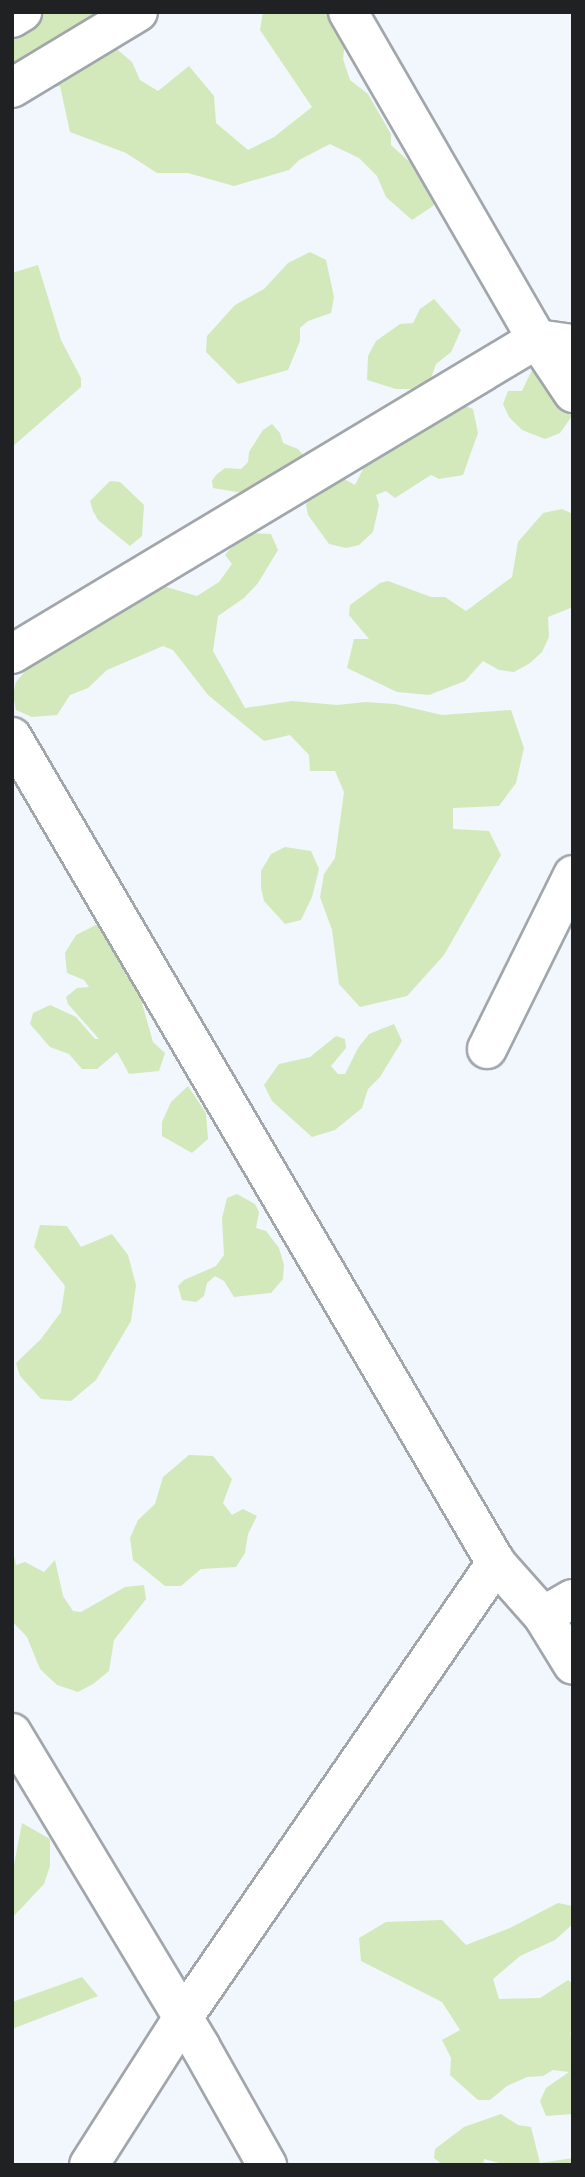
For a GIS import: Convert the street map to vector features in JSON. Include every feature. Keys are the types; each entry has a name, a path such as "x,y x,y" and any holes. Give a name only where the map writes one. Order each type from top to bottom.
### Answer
{"street":[{"path":"12,18 22,12"},
{"path":"12,88 138,12"},
{"path":"348,12 555,341 573,393"},
{"path":"12,654 555,341"},
{"path":"12,737 496,1563 558,1608 573,1665"},
{"path":"486,1049 573,875"},
{"path":"89,2165 181,2019 496,1563"},
{"path":"12,1733 267,2165"}],"green space":[{"path":"12,12 108,12 106,40 132,62 140,80 158,91 189,66 214,96 216,123 248,150 274,137 312,107 260,30 263,12 330,12 345,40 343,59 350,80 368,94 391,134 391,145 428,179 438,198 433,206 412,220 386,197 377,176 359,158 330,144 299,160 289,170 234,186 188,173 157,173 126,153 70,132 60,86 12,95"},
{"path":"310,252 326,260 334,297 331,313 308,321 300,328 300,341 288,370 238,384 206,352 207,336 235,305 264,289 288,263"},
{"path":"38,265 61,340 81,378 81,387 12,447 12,273"},
{"path":"434,299 461,330 451,352 436,364 430,381 416,389 396,389 367,380 368,356 376,341 400,324 413,323 420,309"},
{"path":"543,362 573,367 572,416 560,433 545,439 522,430 509,417 503,404 508,391 522,391 531,372"},
{"path":"456,403 473,409 478,433 463,475 439,479 431,475 395,498 386,491 376,495 379,505 373,532 359,545 346,548 329,544 308,515 306,505 312,492 346,471 346,480 355,485 372,451"},
{"path":"272,424 280,433 283,443 298,449 309,462 243,493 213,488 212,481 225,468 241,469 248,462 249,452 263,430"},
{"path":"110,481 120,482 144,505 142,536 130,546 98,520 93,511 90,501"},
{"path":"562,509 573,514 573,607 548,617 549,637 542,652 530,663 514,672 499,670 483,661 465,681 429,695 397,692 347,668 354,639 369,639 349,615 350,605 380,583 388,581 431,597 445,597 466,611 512,577 518,542 543,513"},
{"path":"244,533 271,534 278,550 258,583 244,598 218,616 213,651 245,708 292,701 337,705 366,702 395,704 442,715 511,710 524,748 516,783 499,806 453,808 453,829 489,831 501,855 444,955 407,996 360,1007 339,984 332,930 320,897 324,874 335,858 344,792 335,771 310,771 309,755 290,735 264,741 208,695 173,650 163,646 107,670 88,688 70,695 57,715 32,717 16,710 13,695 16,682 34,661 109,610 119,613 130,600 144,592 163,586 197,596 219,582 232,564 225,555"},
{"path":"285,847 311,851 319,869 312,897 301,920 285,924 264,901 261,871 271,854"},
{"path":"98,924 114,934 121,949 125,974 138,989 153,1042 165,1053 159,1071 129,1074 117,1052 97,1069 82,1069 69,1054 50,1047 30,1024 33,1013 50,1005 76,1017 95,1039 99,1039 68,1004 66,997 77,988 89,987 84,980 67,973 65,953 76,935"},
{"path":"394,1024 402,1041 380,1077 368,1089 362,1108 335,1130 312,1137 272,1101 264,1085 279,1064 310,1057 336,1036 345,1039 346,1048 331,1066 338,1074 345,1074 358,1048 369,1034"},
{"path":"188,1086 206,1113 208,1139 192,1153 162,1136 162,1122 171,1102"},
{"path":"237,1194 255,1204 259,1212 256,1228 266,1231 279,1248 284,1265 283,1279 271,1293 234,1297 224,1281 215,1276 207,1283 204,1296 196,1302 182,1300 178,1286 184,1280 216,1266 224,1255 222,1218 227,1198"},
{"path":"40,1225 67,1226 81,1247 112,1234 128,1255 136,1285 131,1321 96,1380 71,1401 41,1399 20,1376 16,1363 41,1339 61,1312 65,1286 34,1247"},
{"path":"189,1455 213,1456 232,1479 223,1503 232,1515 243,1509 257,1516 248,1534 245,1553 236,1567 201,1569 181,1586 165,1586 133,1560 130,1538 138,1520 155,1504 163,1477"},
{"path":"12,1546 16,1565 25,1562 44,1572 55,1560 63,1596 73,1611 81,1612 125,1587 144,1585 146,1599 114,1640 109,1671 78,1692 57,1685 40,1669 27,1637 12,1621"},
{"path":"22,1823 50,1839 50,1866 44,1884 12,1918 12,1875"},
{"path":"558,1903 573,1906 573,1924 555,1940 520,1956 493,1979 499,1999 540,1998 568,1980 573,1984 573,2028 570,2034 573,2036 573,2114 546,2116 540,2101 546,2088 569,2072 553,2070 543,2076 527,2077 507,2086 490,2100 478,2100 450,2075 451,2058 442,2040 460,2030 442,2002 361,1961 359,1938 386,1922 442,1920 466,1945 510,1928"},
{"path":"82,1977 98,1996 12,2029 12,2002"},
{"path":"501,2114 518,2125 531,2127 540,2163 573,2158 573,2165 507,2165 484,2159 483,2165 443,2165 434,2158 435,2149 464,2127"}]}
